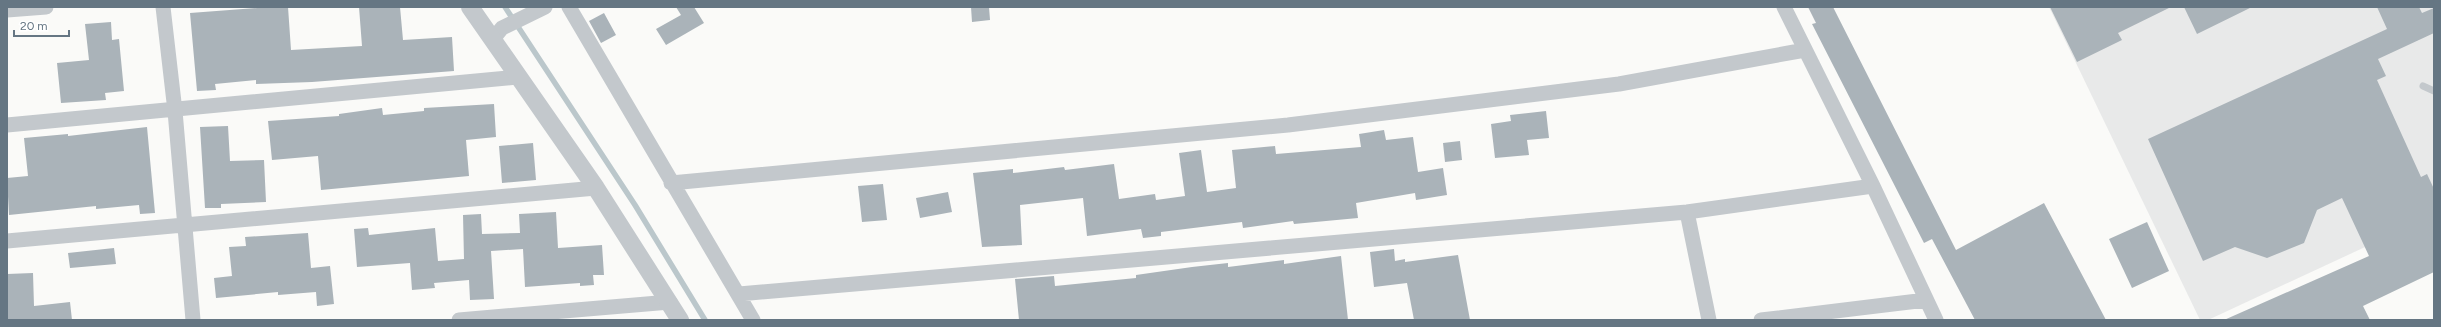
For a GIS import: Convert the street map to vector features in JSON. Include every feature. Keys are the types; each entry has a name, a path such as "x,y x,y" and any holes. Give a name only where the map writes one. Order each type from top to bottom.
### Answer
{"street":[{"path":"7,10 46,7"},
{"path":"163,7 175,111 193,320"},
{"path":"470,7 497,34 517,77 596,188 670,302 680,320"},
{"path":"497,34 545,7"},
{"path":"569,7 671,183 754,320"},
{"path":"1784,7 1873,186 1936,320"},
{"path":"671,183 1288,125 1619,84 1806,50"},
{"path":"7,125 175,111 517,77"},
{"path":"739,294 1687,212 1873,186"},
{"path":"7,241 596,188"},
{"path":"1687,212 1709,320"},
{"path":"1762,320 1926,300"},
{"path":"459,320 670,302"}],"lane":[{"path":"2423,86 2434,92"}],"shaded area":[{"path":"2049,7 2434,7 2434,215 2208,320 2200,320"}],"building":[{"path":"288,7 291,50 362,46 359,7 400,7 403,40 452,37 454,71 312,82 256,84 256,80 215,84 216,90 197,91 190,13"},
{"path":"676,7 694,7 704,23 666,45 656,29 681,15"},
{"path":"971,7 989,7 990,20 972,22"},
{"path":"1808,7 1833,7 1956,250 2044,203 2106,320 1975,320 1932,239 1924,243 1812,24 1816,23"},
{"path":"2050,7 2171,7 2118,33 2122,40 2077,62"},
{"path":"2184,7 2252,7 2197,34"},
{"path":"2377,7 2419,7 2422,13 2434,8 2434,33 2378,59 2386,76 2377,80 2421,177 2427,174 2434,189 2434,272 2363,306 2370,320 2224,320 2369,256 2342,198 2317,210 2304,243 2267,258 2235,247 2203,261 2148,139 2387,29"},
{"path":"604,13 616,35 601,43 589,21"},
{"path":"111,22 112,40 119,39 124,91 105,93 106,100 61,103 57,63 89,60 85,24"},
{"path":"494,104 496,137 466,140 469,176 321,190 318,156 272,160 268,121 339,116 339,114 382,108 383,115 424,111 424,108"},
{"path":"1546,111 1549,138 1527,140 1529,155 1495,158 1491,124 1511,121 1510,115"},
{"path":"228,126 230,161 264,160 266,202 221,204 221,208 205,208 200,127"},
{"path":"147,127 155,213 140,214 139,205 96,209 96,206 9,215 7,178 28,176 24,138 68,134 68,136"},
{"path":"1384,130 1386,140 1413,137 1418,172 1443,168 1447,195 1416,200 1415,193 1356,203 1358,218 1294,224 1293,221 1243,228 1242,222 1161,232 1161,236 1143,238 1141,229 1087,236 1083,198 1020,205 1022,245 982,247 973,173 1013,169 1013,173 1064,167 1065,170 1114,164 1119,199 1155,194 1156,200 1185,196 1179,153 1201,150 1207,192 1236,188 1232,150 1275,146 1276,154 1361,147 1359,134"},
{"path":"1460,141 1462,160 1445,162 1443,143"},
{"path":"533,143 536,180 502,183 499,146"},
{"path":"883,184 887,220 862,222 858,186"},
{"path":"948,192 952,212 920,218 916,198"},
{"path":"556,212 558,248 602,245 604,275 593,275 594,285 580,286 580,283 525,287 523,249 491,251 494,299 470,300 469,280 434,283 435,288 412,290 410,263 357,267 354,229 368,228 369,235 435,228 438,261 464,259 463,215 481,214 482,234 520,233 519,214"},
{"path":"2147,222 2169,271 2132,288 2109,239"},
{"path":"308,233 311,268 330,266 334,304 317,306 316,292 278,295 278,292 216,298 214,278 232,276 229,247 246,246 245,237"},
{"path":"114,248 116,264 70,268 68,253"},
{"path":"1394,249 1395,261 1405,259 1405,262 1458,255 1470,320 1414,320 1407,283 1374,287 1370,252"},
{"path":"1341,256 1348,320 1019,320 1015,279 1054,276 1055,286 1136,278 1136,275 1228,263 1228,267 1284,260 1284,264"},
{"path":"33,273 34,306 70,302 72,320 7,320 7,274"}],"waterway":[{"path":"505,7 635,205 705,320"}]}
